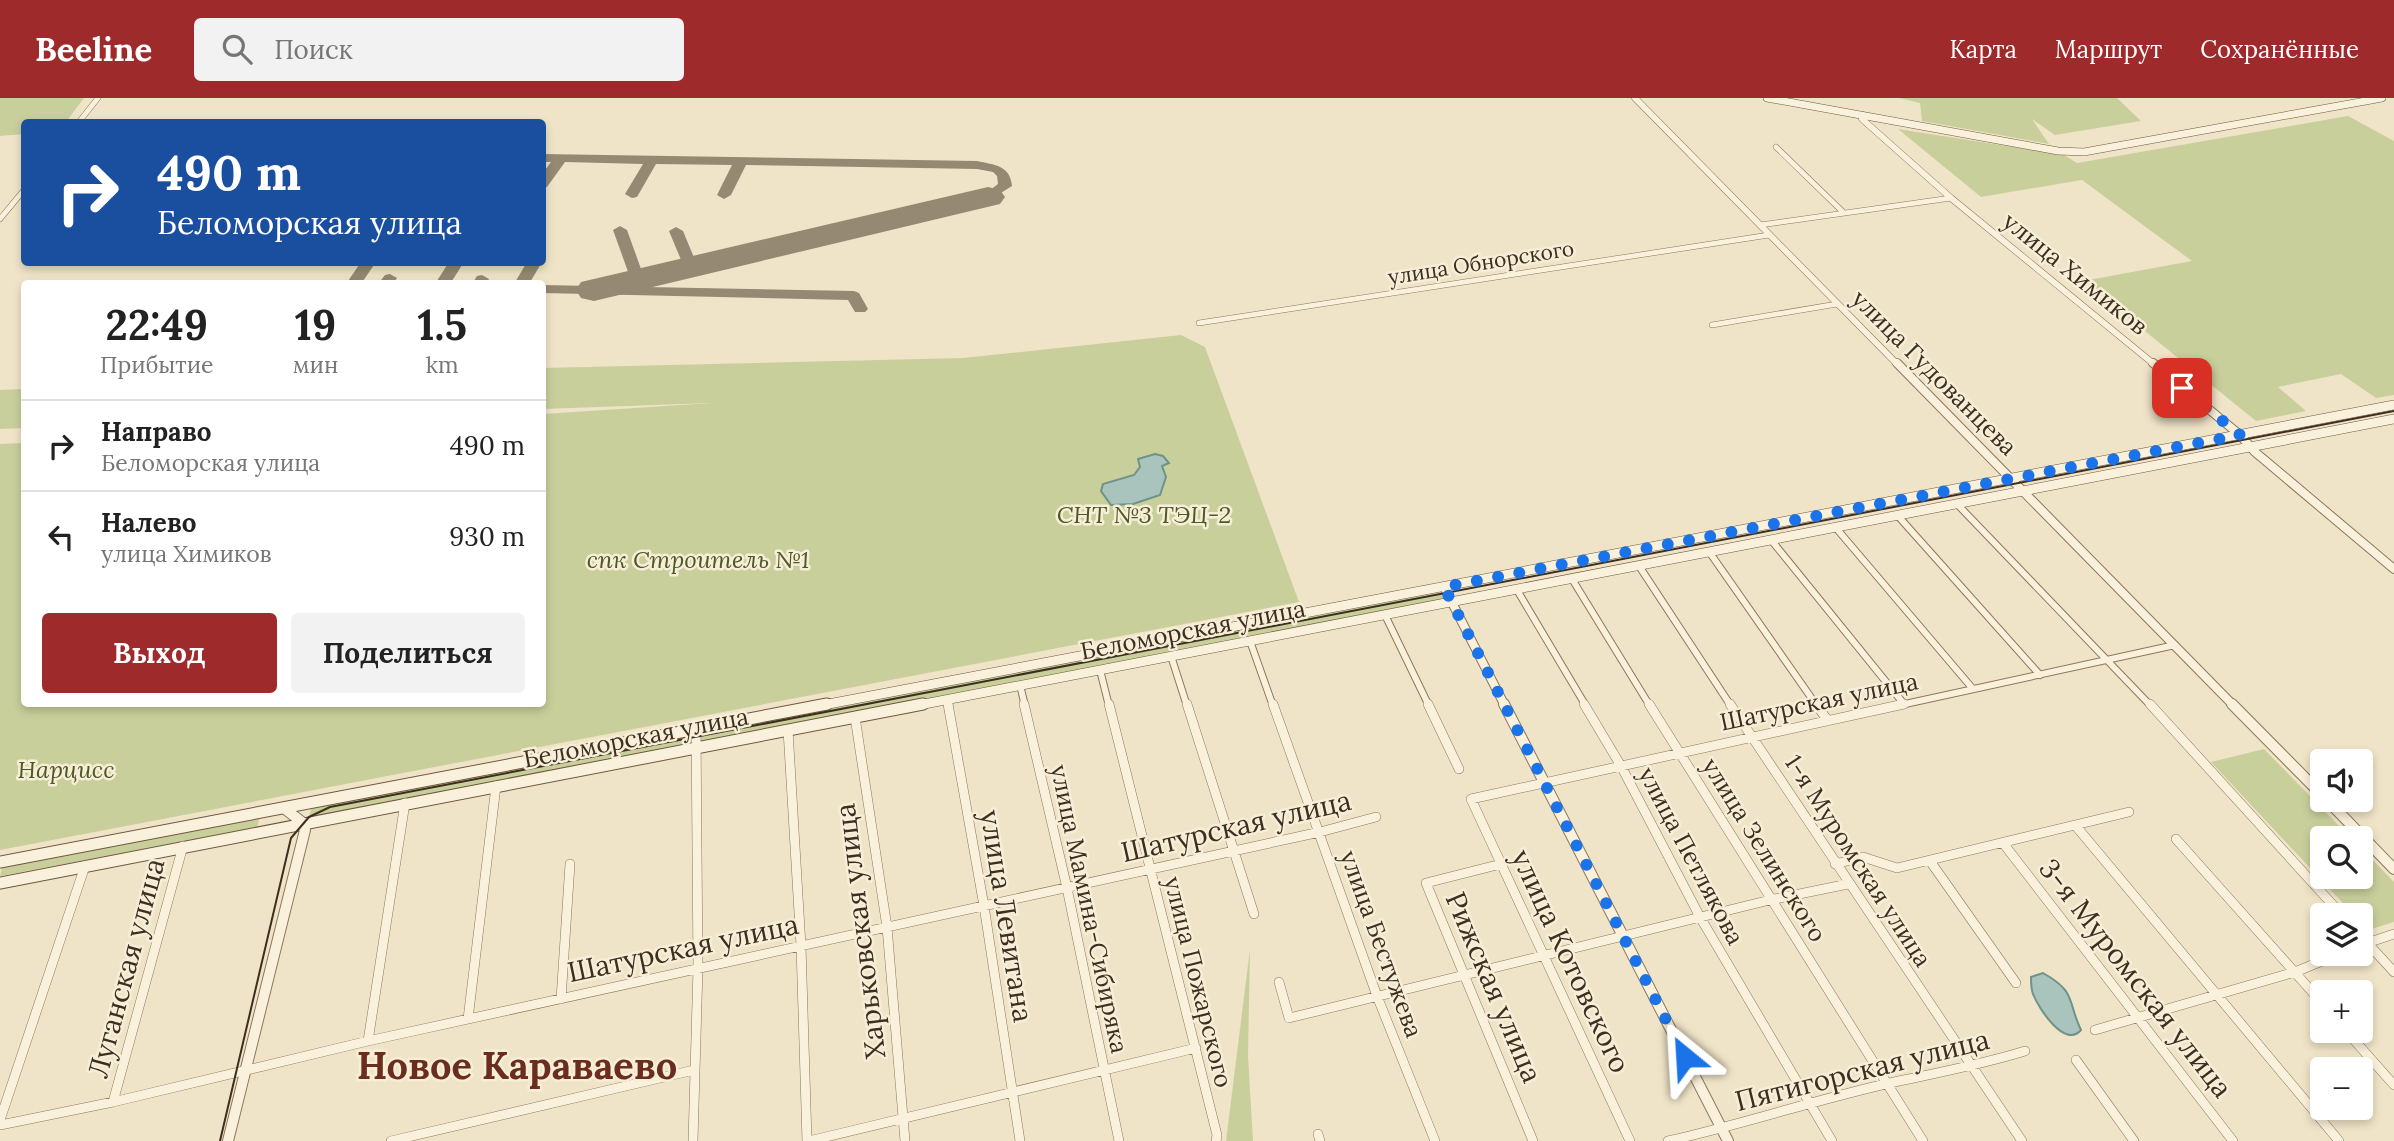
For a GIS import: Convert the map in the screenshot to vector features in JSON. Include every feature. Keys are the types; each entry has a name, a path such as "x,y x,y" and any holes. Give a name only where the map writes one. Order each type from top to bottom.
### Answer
{"main road":[{"path":"1767,98 2058,151 2084,152 2382,98"},
{"name":"Беломорская улица","path":"0,862 2394,405"},
{"name":"Беломорская улица","path":"0,883 2394,419"},
{"path":"1743,530 1753,544"}],"street":[{"path":"81,119 98,98"},
{"name":"улица Гудованцева","path":"1635,98 2310,783"},
{"name":"улица Химиков","path":"1862,116 1951,198 2240,435 2250,448 2394,569"},
{"path":"1776,147 1844,213"},
{"path":"0,219 21,194"},
{"path":"1760,225 1951,198"},
{"name":"улица Обнорского","path":"1199,323 1769,235"},
{"path":"1712,325 1837,304"},
{"path":"1958,505 2105,660 2121,673 2331,903"},
{"path":"1898,516 2040,675"},
{"path":"1836,528 1973,689"},
{"path":"1772,541 1904,704"},
{"path":"1710,552 1828,721"},
{"name":"1-я Муромская улица","path":"1639,566 1754,737 1848,884 2022,1141"},
{"name":"улица Зелинского","path":"1572,579 1770,900 1889,1083 1923,1141"},
{"path":"1444,587 1728,1141"},
{"name":"улица Петлякова","path":"1517,590 1620,766 1700,917 1832,1141"},
{"path":"1385,615 1459,769"},
{"name":"улица Бестужева","path":"1250,641 1377,996 1435,1141"},
{"name":"Шатурская улица","path":"1471,799 2175,645"},
{"path":"1171,656 1254,914"},
{"name":"улица Пожарского","path":"1100,670 1196,1048 1217,1135 1216,1141"},
{"name":"улица Мамина-Сибиряка","path":"1020,685 1067,888 1119,1141"},
{"name":"улица Левитана","path":"947,699 984,906 1020,1141"},
{"name":"Харьковская улица","path":"855,717 887,927 905,1141"},
{"path":"693,1141 698,968 696,730"},
{"path":"788,730 801,946 808,1141 1196,1048"},
{"path":"468,1019 496,786"},
{"name":"улица Котовского","path":"1471,799 1630,1141"},
{"path":"368,1041 405,803"},
{"path":"228,1141 305,830 303,823 284,808"},
{"path":"1835,864 1863,858 1897,868 2129,812"},
{"path":"2339,812 2394,869"},
{"name":"Шатурская улица","path":"0,1122 113,1102 368,1041 1320,832 1376,817"},
{"path":"2076,825 2339,1141"},
{"path":"2176,839 2310,989"},
{"name":"3-я Муромская улица","path":"2003,843 2233,1141"},
{"name":"Луганская улица","path":"113,1102 183,846"},
{"path":"1930,861 2016,983"},
{"path":"561,999 570,864"},
{"name":"Рижская улица","path":"1501,864 1426,883 1533,1141"},
{"path":"0,1122 85,866"},
{"path":"1279,982 1289,1018 1770,900 1848,884"},
{"path":"2373,939 2394,934"},
{"path":"2373,951 2394,972"},
{"path":"2095,1030 2140,1019 2310,966"},
{"path":"2357,1043 2394,1085"},
{"name":"Пятигорская улица","path":"1668,1141 1722,1129 1889,1083 1973,1067 2025,1051"},
{"path":"2076,1060 2134,1141"},
{"path":"391,1141 694,1070"}],"green space":[{"path":"0,98 84,98 68,119 21,119 21,134 0,136"},
{"path":"1899,98 2117,98 2141,121 2055,135 2032,119 2049,144 1922,121 1920,103"},
{"path":"2348,116 2394,141 2394,395 2376,398 2341,374 2278,387 2306,411 2256,421 2083,281 2192,261 2082,180 1981,197 1898,129 2064,155 2077,163"},
{"path":"1181,335 1205,347 1299,602 0,850 0,444 21,443 21,707 546,707 546,414 711,403 546,409 546,368 963,358"},
{"path":"21,389 21,428 0,429 0,390"},
{"path":"1442,592 1448,601 701,744 701,732"},
{"path":"693,734 693,745 309,817 312,805"},
{"path":"2264,749 2310,796 2310,812 2326,812 2339,826 2310,826 2310,868 2211,762"},
{"path":"260,816 257,828 0,876 2,868"},
{"path":"2373,860 2394,882 2394,922 2373,928 2373,903 2343,903 2330,889 2373,889"},
{"path":"1250,949 1248,1056 1253,1141 1226,1141"}],"water":[{"path":"1155,454 1163,456 1169,463 1162,466 1166,477 1160,495 1133,504 1111,505 1101,491 1103,484 1134,475 1140,467 1138,459"},
{"path":"2043,973 2061,986 2070,998 2081,1030 2075,1035 2060,1031 2053,1025 2036,1001 2031,977"}],"taxiway":[{"path":"546,158 561,158"},
{"path":"546,179 561,158"},
{"path":"561,158 652,160"},
{"path":"632,194 652,160"},
{"path":"652,160 741,161"},
{"path":"724,195 741,161"},
{"path":"741,161 977,165 997,169 1004,175 1005,186 988,197"},
{"path":"620,230 638,280"},
{"path":"676,231 691,267"},
{"path":"356,280 366,266"},
{"path":"445,280 454,266"},
{"path":"524,280 532,266"},
{"path":"546,289 854,296 860,309"}],"runway":[{"path":"594,290 988,197"}],"tram line":[{"path":"220,1141 291,838 309,817 330,807 2394,411"}],"district":[{"name":"Новое Караваево","path":"517,1066"}],"route":[{"path":"1685,1057 1444,587 2240,435 2182,388"}],"park label":[{"name":"СНТ №3 ТЭЦ-2","path":"1144,515"},
{"name":"спк Строитель №1","path":"698,560"},
{"name":"Нарцисс","path":"66,770"}]}
